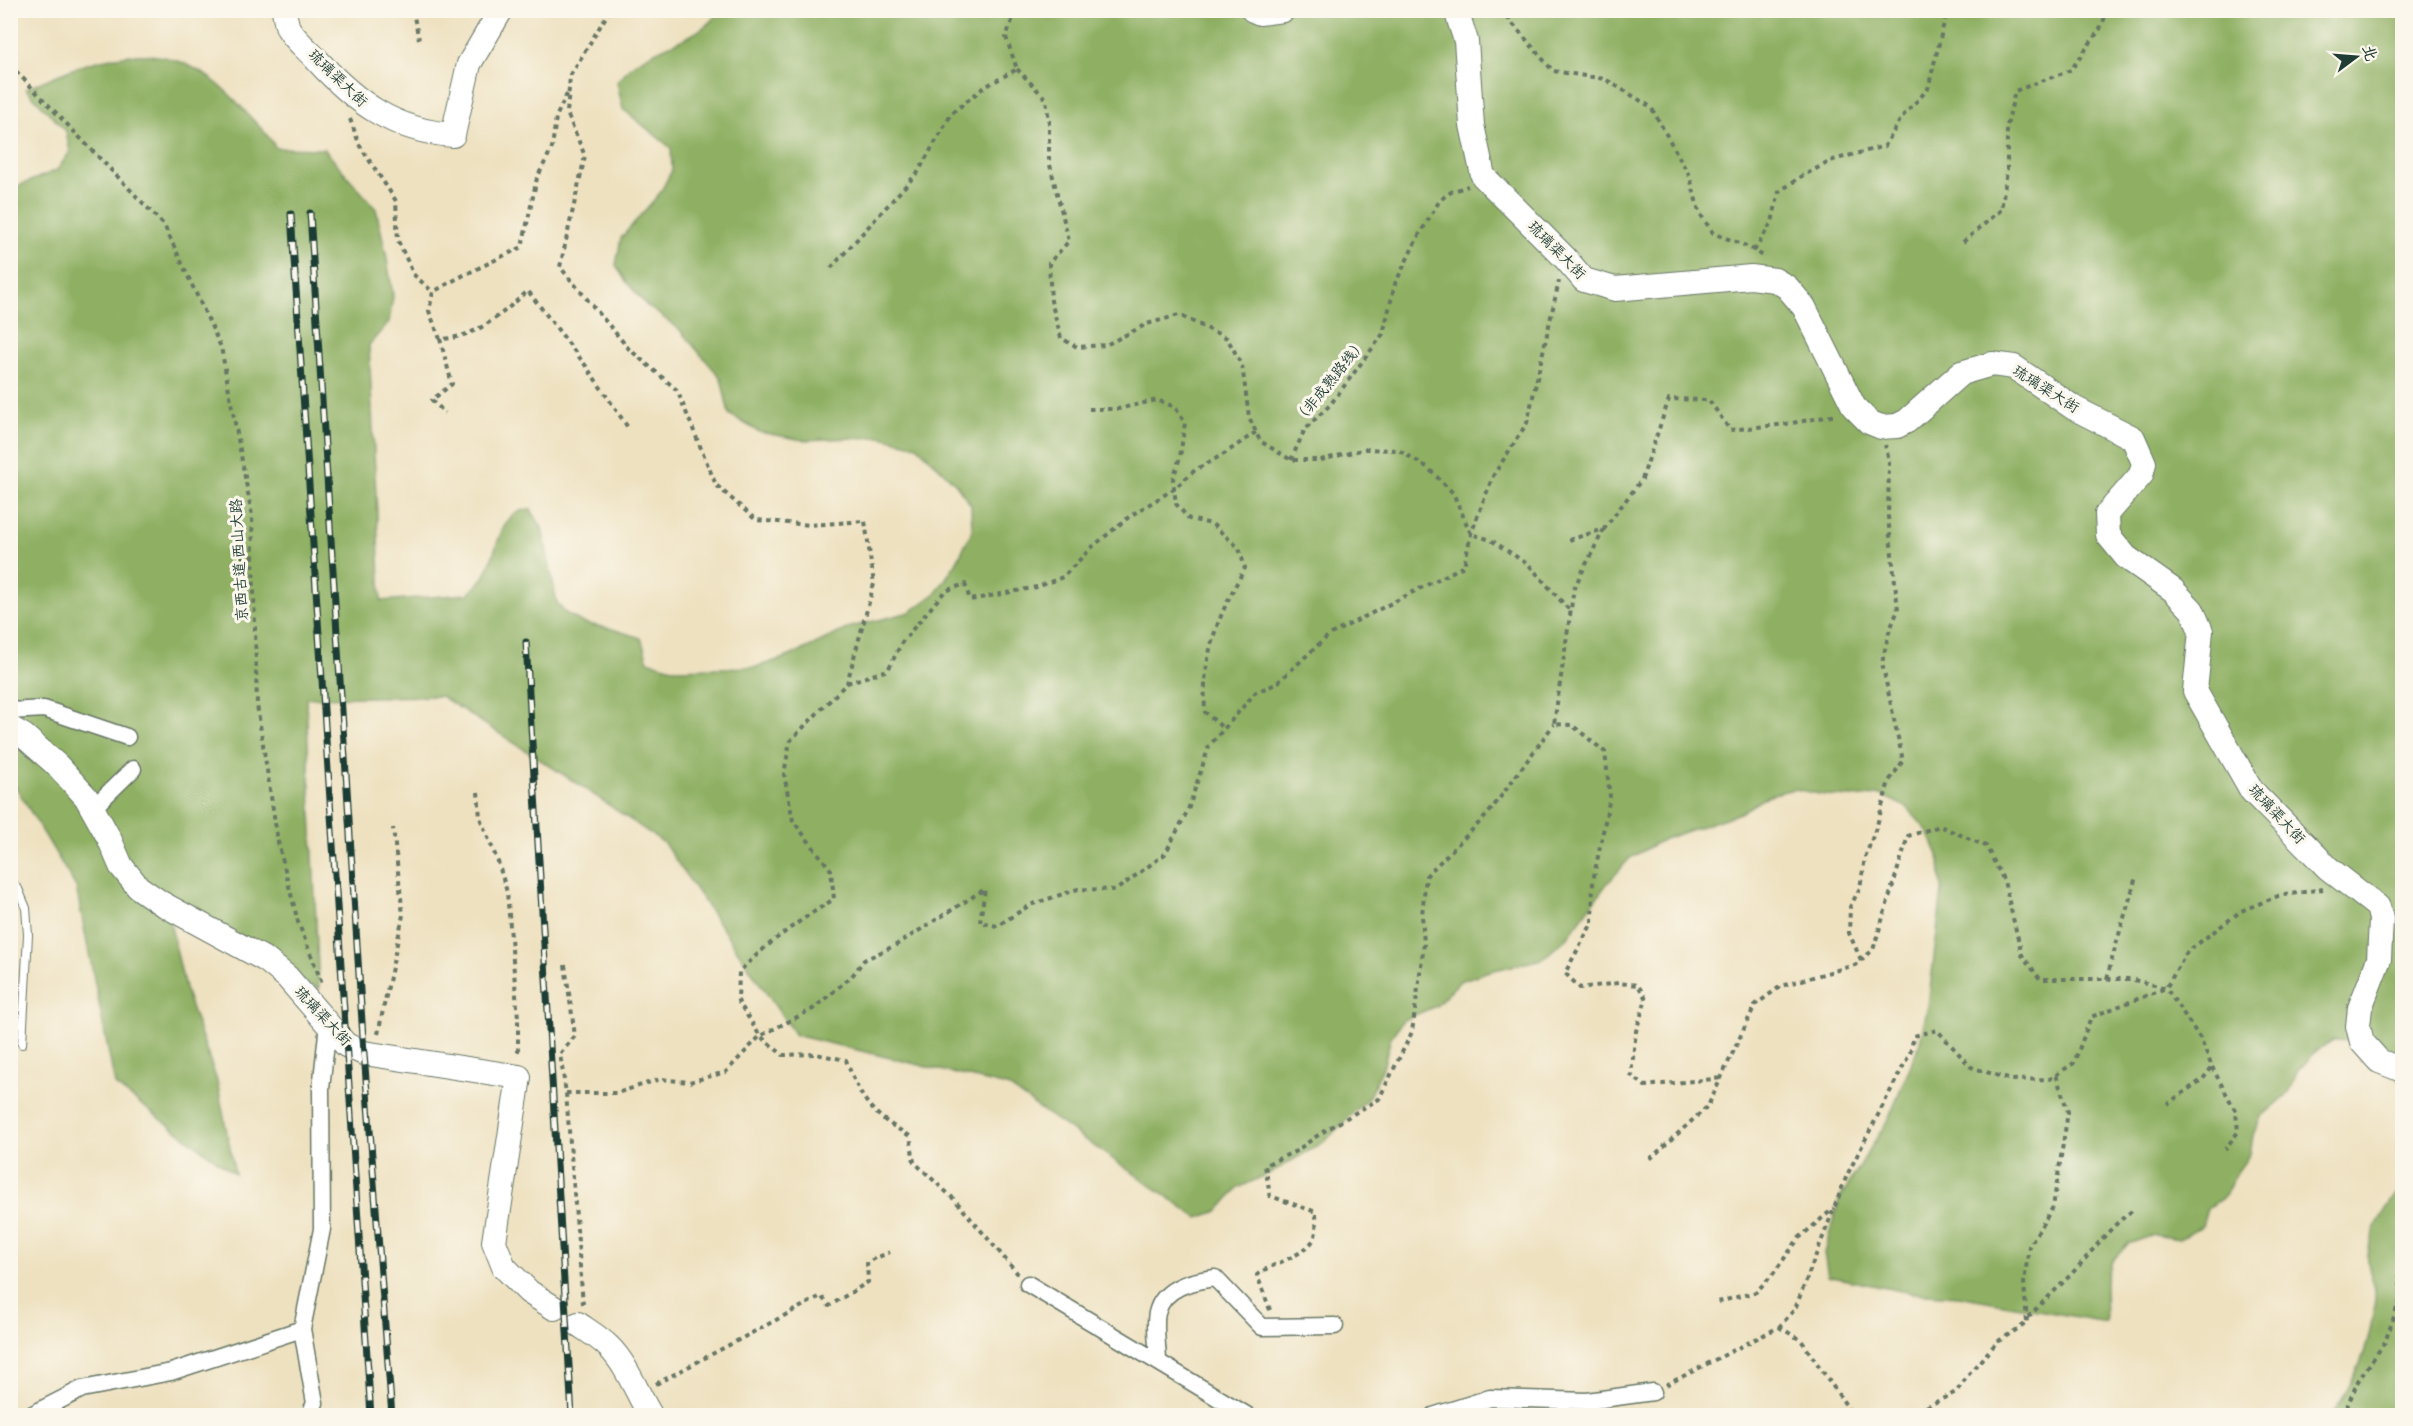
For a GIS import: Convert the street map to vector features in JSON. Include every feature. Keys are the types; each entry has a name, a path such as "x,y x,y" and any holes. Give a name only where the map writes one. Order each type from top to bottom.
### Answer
{"street":[{"name":"琉璃渠大街","path":"284,10 289,29 326,71 368,108 427,134 453,135 470,64 501,10"},
{"path":"1253,10 1260,13 1283,10"},
{"path":"1456,10 1466,41 1472,125 1483,176"},
{"name":"琉璃渠大街","path":"1483,176 1584,280 1615,289 1751,277 1775,280 1787,287 1803,307 1854,407 1869,422 1881,427 1897,426 1907,421 1961,373 1992,363 2014,367 2074,408 2133,438 2144,463 2141,475 2107,514 2108,535 2126,557 2173,590 2192,610 2201,631 2195,691 2252,791 2328,868 2378,908 2381,919 2379,959 2360,1008 2358,1026 2362,1042 2379,1061 2403,1070"},
{"path":"10,711 44,709 127,737"},
{"name":"琉璃渠大街","path":"10,728 24,736 58,766 86,797 120,866 138,887 161,903 266,960 286,977 346,1045 364,1053 519,1077"},
{"path":"92,809 133,769"},
{"path":"309,1416 315,1403 302,1329 322,1229 321,1089 328,1024"},
{"path":"519,1077 494,1242 504,1267 529,1292 554,1308"},
{"path":"1158,1362 1156,1314 1165,1298 1182,1284 1190,1282 1215,1278 1262,1327 1335,1326"},
{"path":"1028,1284 1248,1416"},
{"path":"581,1327 610,1348 640,1392 642,1402 651,1416"},
{"path":"29,1416 82,1389 171,1372 302,1329"},
{"path":"1433,1416 1490,1398 1587,1401 1653,1392"}],"lane":[{"path":"10,880 18,889 26,908 28,935 22,1044"}],"path":[{"path":"416,10 414,17 419,39"},
{"path":"610,10 570,76 567,113 585,156 560,267 629,349 678,390 716,485 756,520 810,525 865,521 874,584 846,683 790,741 784,774 793,821 831,870 834,899 761,949 739,972 738,1001 760,1036 783,1055 816,1054 846,1060 858,1090 882,1120 910,1136 914,1162 955,1200 1028,1284"},
{"path":"1016,10 1005,37 1017,69 1046,99 1049,121 1049,161 1069,241 1049,263 1051,301 1061,338 1077,347 1106,345 1147,324 1179,315 1227,338 1242,365 1249,417 1260,441 1291,460 1321,460 1365,448 1398,450 1427,467 1453,494 1471,534 1491,540 1529,565 1571,612"},
{"path":"1501,10 1553,71 1605,79 1651,107 1690,177 1699,212 1713,233 1764,257"},
{"path":"1754,251 1772,222 1779,192 1800,177 1833,160 1885,146 1902,117 1928,89 1947,10"},
{"path":"1964,242 2001,210 2007,171 2007,126 2015,91 2071,70 2100,29 2108,10"},
{"path":"2130,10 2136,14 2137,10"},
{"name":"京西古道·西山大路","path":"10,65 164,225 221,347 252,515 257,705 278,842 298,922 322,984"},
{"path":"831,268 918,172 952,113 983,88 1017,69"},
{"path":"445,413 432,400 452,384 440,339 429,311 433,292 522,248 537,178 552,148 556,117 569,91"},
{"path":"345,111 360,146 396,201 398,241 414,275 433,292"},
{"name":"（非成熟路线）","path":"1291,460 1305,429 1330,405 1383,334 1395,284 1418,237 1440,200 1451,192 1469,186 1483,176"},
{"path":"566,1093 617,1093 660,1079 689,1082 726,1072 760,1036 813,1009 852,975 864,960 896,945 985,889 980,922 997,926 1030,905 1078,889 1116,890 1165,855 1188,810 1209,746 1256,692 1276,684 1329,635 1464,566 1471,534 1493,477 1527,423 1565,258"},
{"path":"440,339 458,338 491,323 528,291 586,366 629,429"},
{"path":"1276,1327 1257,1275 1266,1267 1300,1253 1315,1237 1316,1212 1270,1196 1265,1165 1296,1151 1321,1133 1379,1099 1412,1032 1424,944 1422,915 1426,876 1488,814 1554,724 1574,588 1604,529 1641,478 1669,399 1709,400 1730,430 1786,424 1858,412"},
{"path":"1089,409 1118,409 1157,400 1175,407 1185,423 1180,457 1173,479 1176,504 1189,519 1212,524 1239,548 1245,568 1215,627 1203,680 1205,712 1224,729"},
{"path":"1861,960 1849,933 1850,907 1860,888 1865,858 1889,781 1903,761 1882,663 1889,632 1898,610 1888,517 1889,460 1881,427"},
{"path":"846,683 888,670 902,642 945,591 964,584 970,600 1037,587 1063,577 1091,548 1130,516 1174,489 1195,470 1256,432"},
{"path":"1569,540 1604,529"},
{"path":"1554,724 1572,725 1605,752 1610,798 1593,881 1592,923 1565,973 1580,988 1618,983 1638,985 1646,999 1636,1031 1630,1075 1645,1086 1723,1078"},
{"path":"478,792 480,818 498,862 507,892 518,1018 519,1077"},
{"path":"1650,1159 1708,1106 1755,1005 1781,987 1855,965 1874,950 1908,836 1940,826 1986,846 2004,880 2022,955 2040,979 2130,979 2166,988 2200,1038 2212,1067 2236,1112 2238,1132 2225,1149"},
{"path":"378,1055 379,1029 403,915 393,828"},
{"path":"2107,979 2136,876"},
{"path":"1653,1392 1779,1327 1795,1309 1847,1175 1910,1053 1914,1036 1937,1030 1971,1067 2010,1080 2050,1079 2074,1063 2091,1017 2166,988 2187,952 2241,912 2278,896 2347,883"},
{"path":"566,964 575,1036 560,1054 566,1093 581,1327"},
{"path":"2167,1104 2203,1079 2212,1067"},
{"path":"1901,1416 1922,1410 1956,1392 1996,1342 2027,1323 2024,1283 2029,1246 2053,1207 2068,1112 2056,1075"},
{"path":"1718,1302 1756,1292 1773,1274 1799,1238 1834,1208"},
{"path":"2027,1317 2078,1267 2118,1222 2135,1209"},
{"path":"2343,1416 2358,1381 2385,1342 2401,1298 2397,1240 2403,1214"},
{"path":"640,1392 821,1296 829,1306 868,1282 867,1262 890,1252"},
{"path":"1779,1327 1801,1340 1852,1414 1864,1416"}],"green space":[{"path":"719,11 2402,11 2402,1081 2357,1041 2333,1040 2316,1051 2297,1072 2289,1093 2261,1117 2253,1136 2250,1154 2235,1175 2225,1196 2207,1209 2202,1226 2179,1239 2154,1235 2128,1244 2112,1261 2105,1284 2106,1322 1958,1296 1911,1293 1828,1276 1824,1253 1839,1200 1889,1118 1919,1045 1928,1006 1942,891 1940,860 1928,832 1908,808 1881,795 1850,797 1794,789 1769,795 1740,813 1664,839 1630,858 1606,885 1567,938 1542,959 1486,972 1460,981 1436,1006 1403,1020 1391,1037 1383,1068 1368,1098 1324,1142 1272,1172 1238,1188 1218,1211 1198,1218 1007,1086 795,1035 664,843 575,782 441,696 306,698 319,989 169,918 186,992 217,1081 235,1174 115,1085 76,887 11,779 11,189 57,170 70,152 66,131 26,89 57,75 114,57 140,55 167,58 192,67 218,84 261,128 276,148 324,149 376,209 393,296 389,322 369,345 381,601 468,594 484,577 505,524 520,511 531,510 542,528 557,603 567,614 583,623 641,638 648,661 676,669 756,667 790,656 851,627 910,612 936,593 955,565 972,531 971,505 956,484 917,446 881,437 803,440 759,432 729,414 721,378 679,329 646,305 616,265 621,238 660,193 672,170 671,148 623,109 617,82 643,58 702,29"},
{"path":"2402,1190 2402,1415 2332,1415 2355,1375 2370,1331 2375,1290 2369,1268 2369,1246 2385,1210"}],"railway":[{"path":"310,213 364,1053 392,1416"},
{"path":"291,214 371,1416"},
{"path":"526,642 572,1416"}]}
